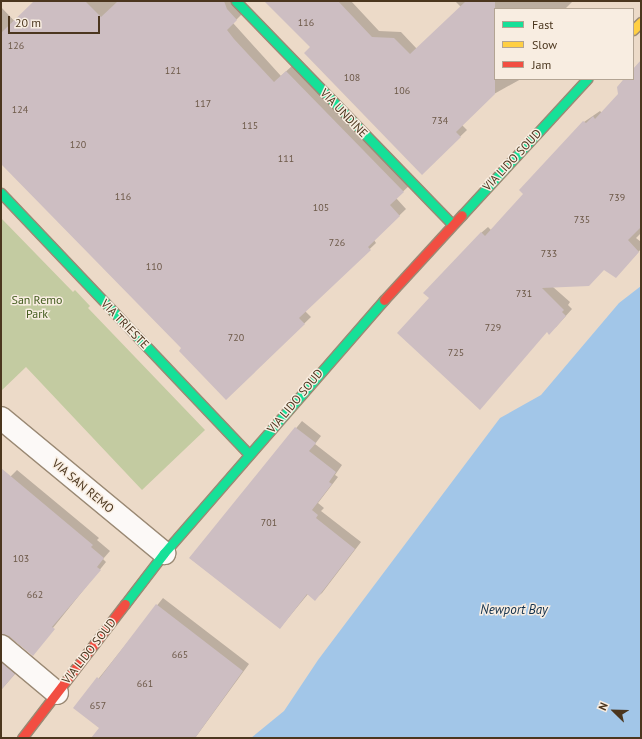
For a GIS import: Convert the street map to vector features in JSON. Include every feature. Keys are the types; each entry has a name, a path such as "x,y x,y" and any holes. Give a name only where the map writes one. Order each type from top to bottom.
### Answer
{"street":[{"name":"VIA UNDINE","path":"236,1 452,224"},
{"name":"VIA LIDO SOUD","path":"22,738 164,553 345,342 586,80"},
{"name":"VIA TRIESTE","path":"1,193 249,454"},
{"name":"VIA SAN REMO","path":"1,418 164,553"},
{"path":"1,646 56,693"}],"green space":[{"name":"San Remo Park","path":"1,218 73,292 75,290 90,306 88,308 205,430 142,490 26,367 1,391"}],"water":[{"name":"Newport Bay","path":"641,286 641,738 251,738 284,711 318,660 500,418 541,395 619,303"}],"building":[{"path":"34,1 85,1 101,17 118,1 224,1 227,9 237,20 227,30 274,82 286,71 404,192 390,205 400,216 368,247 371,250 299,318 305,324 226,400 179,351 181,348 1,164 1,33"},
{"path":"264,1 338,1 372,37 394,38 410,54 466,1 495,1 495,94 456,132 461,137 422,175 304,53 310,47"},
{"path":"641,60 641,227 628,240 639,252 616,278 604,270 589,286 542,288 564,310 562,312 566,316 549,335 547,332 480,410 397,333 429,298 423,293 481,232 485,236 523,194 519,190 583,121 586,123 593,116 595,119 618,94 617,87 623,80 634,80 634,68"},
{"path":"295,427 316,443 309,451 336,472 329,482 332,484 312,510 318,515 316,518 355,549 315,601 307,594 280,629 189,558"},
{"path":"1,468 93,545 91,547 104,558 97,567 101,570 52,627 55,629 33,656 9,636 1,634"},
{"path":"156,604 243,671 195,738 91,738 99,728 73,708 97,677 99,679"},
{"path":"1,662 15,674 1,690"}],"traffic: fast":[{"path":"236,1 452,224"},
{"path":"462,215 586,80"},
{"path":"1,193 249,454"},
{"path":"125,604 164,553 384,300"}],"traffic: slow":[{"path":"634,29 641,22"}],"traffic: jam":[{"path":"384,300 462,215"},
{"path":"22,738 125,604"}]}
